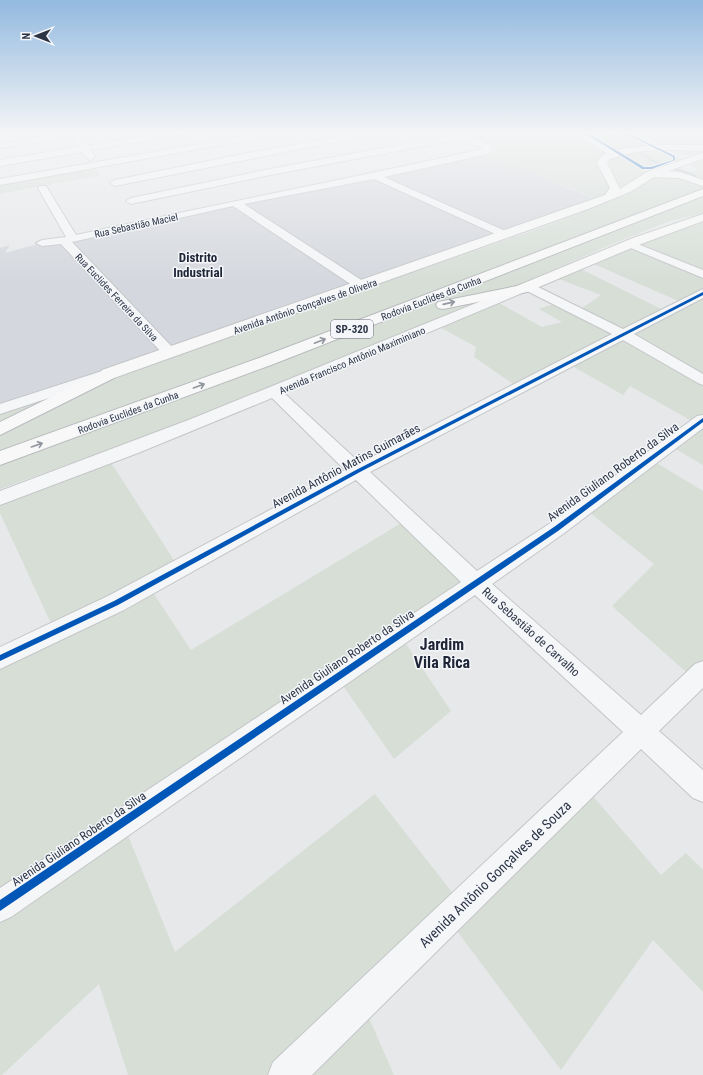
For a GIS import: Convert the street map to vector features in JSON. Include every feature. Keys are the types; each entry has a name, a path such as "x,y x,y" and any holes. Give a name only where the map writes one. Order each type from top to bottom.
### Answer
{"main road":[{"path":"608,198 615,188 612,182"},
{"name":"Avenida Antônio Gonçalves de Oliveira","path":"108,374 362,286 608,198 636,182"},
{"path":"691,182 700,188"},
{"name":"Rodovia Euclides da Cunha","path":"0,458 83,429 357,327 700,188"},
{"name":"Rodovia Euclides da Cunha","path":"0,444 176,383 700,188"},
{"name":"Avenida Francisco Antônio Maximiniano","path":"525,287 630,244 703,217"},
{"path":"357,327 432,307 525,287"},
{"path":"0,430 108,374"}],"street":[{"path":"114,182 149,223"},
{"path":"131,201 221,182"},
{"path":"284,182 296,191"},
{"name":"Rua Sebastião Maciel","path":"42,243 69,240 235,203 343,182"},
{"path":"389,182 506,235"},
{"name":"Rua Euclides Ferreira da Silva","path":"43,188 69,240 169,352"},
{"path":"235,203 362,286"},
{"path":"630,244 703,274"},
{"path":"525,287 623,334 703,380"},
{"name":"Avenida Francisco Antônio Maximiniano","path":"0,498 94,464 274,392 525,287"},
{"name":"Avenida Antônio Matins Guimarães","path":"0,658 116,602 358,471 703,293"},
{"name":"Avenida Antônio Gonçalves de Oliveira","path":"0,409 108,374"},
{"name":"Rua Sebastião de Carvalho","path":"274,392 476,583 703,788"},
{"name":"Avenida Giuliano Roberto da Silva","path":"0,906 556,529 703,420"},
{"name":"Avenida Antônio Gonçalves de Souza","path":"286,1075 703,672"}],"shaded area":[{"path":"5,182 63,182 0,194 0,183"},
{"path":"343,182 555,182 599,201 0,409 0,248 10,245 5,253 42,243"},
{"path":"556,182 633,182 598,200"},
{"path":"643,182 703,182 703,213 670,221 605,247 485,300 205,415 0,489 0,414 183,353 557,222 612,200"},
{"path":"703,217 703,465 669,445 697,424 630,386 623,395 567,363 519,388 474,357 476,347 436,325 494,300 542,327 562,322 539,309 560,302 578,311 601,295 551,276 575,266 667,312 683,303 587,261"},
{"path":"108,458 179,568 148,585 191,650 408,519 476,583 400,635 451,711 394,759 337,677 123,823 175,952 375,794 462,905 585,787 661,875 686,853 703,870 703,992 653,940 561,1070 448,919 362,1002 394,1075 128,1075 99,984 2,1075 0,1075 0,658 55,632 0,513 0,498"},
{"path":"650,459 703,491 703,672 695,680 612,606 654,564 584,508"}],"cycle path":[{"path":"0,658 116,603 358,471 703,293"},
{"path":"0,906 556,529 703,420"}],"district":[{"name":"Distrito Industrial","path":"198,264"},
{"name":"Jardim Vila Rica","path":"442,653"}]}
